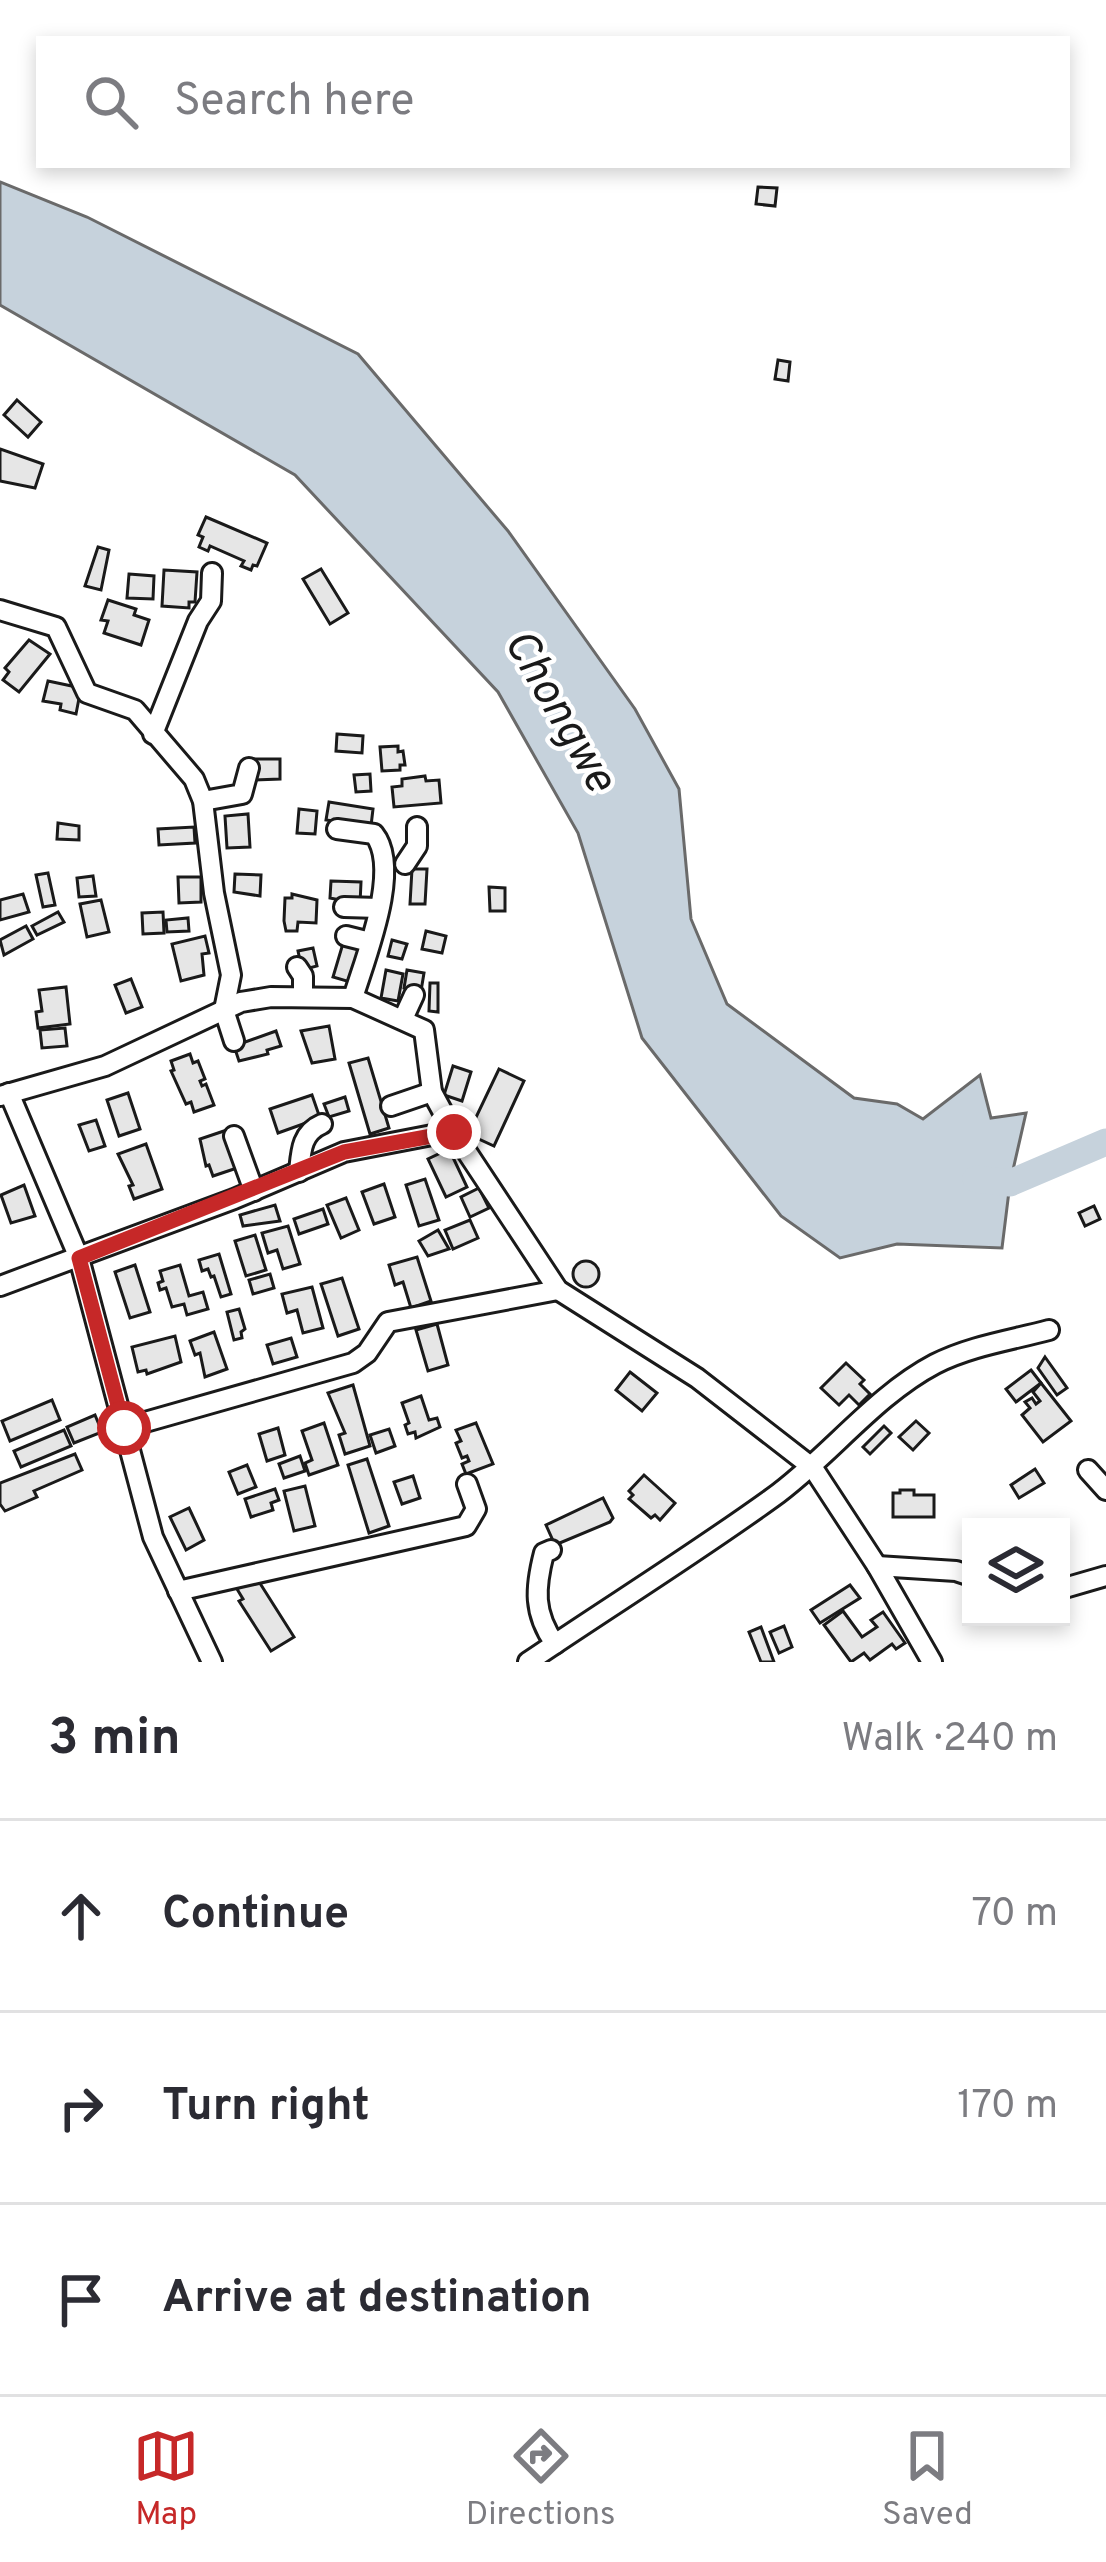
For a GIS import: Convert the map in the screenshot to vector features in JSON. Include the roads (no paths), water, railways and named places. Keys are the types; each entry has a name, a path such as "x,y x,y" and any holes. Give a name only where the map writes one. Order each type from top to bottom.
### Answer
{"street":[{"path":"153,734 198,621 211,601 212,573"},
{"path":"0,610 56,627 87,693 135,710 194,779 214,833 231,975 224,1010 234,1041"},
{"path":"203,801 242,794 249,768"},
{"path":"384,872 410,864 417,827"},
{"path":"337,830 374,834 382,844 379,908 353,998"},
{"path":"344,907 379,908"},
{"path":"346,936 370,942"},
{"path":"297,967 303,976 303,997"},
{"path":"404,1018 413,994"},
{"path":"212,1662 152,1537 79,1258 4,1094 105,1066 241,1002 271,997 353,998 424,1030 432,1092 558,1290 698,1378 813,1468 932,1662"},
{"path":"391,1106 432,1092"},
{"path":"299,1172 301,1147 311,1129 322,1124"},
{"path":"0,1286 254,1191 344,1152 454,1132"},
{"path":"234,1136 254,1191"},
{"path":"124,1428 353,1363 367,1353 388,1322 558,1290"},
{"path":"528,1662 813,1468 893,1393 931,1366 960,1353 1049,1330"},
{"path":"1088,1470 1106,1490"},
{"path":"178,1591 466,1526 476,1509 467,1484"},
{"path":"551,1550 544,1553 534,1591 543,1628 555,1644"},
{"path":"877,1566 962,1573"},
{"path":"1070,1586 1106,1576"}],"water":[{"path":"0,182 87,217 358,354 508,531 635,709 679,789 691,919 727,1004 854,1098 897,1104 923,1119 980,1075 991,1118 1026,1113 1002,1248 897,1244 840,1258 781,1216 642,1038 578,833 498,692 295,475 0,305"}],"waterway":[{"name":"Chongwe","path":"976,1179 1010,1183 1106,1142"}]}
